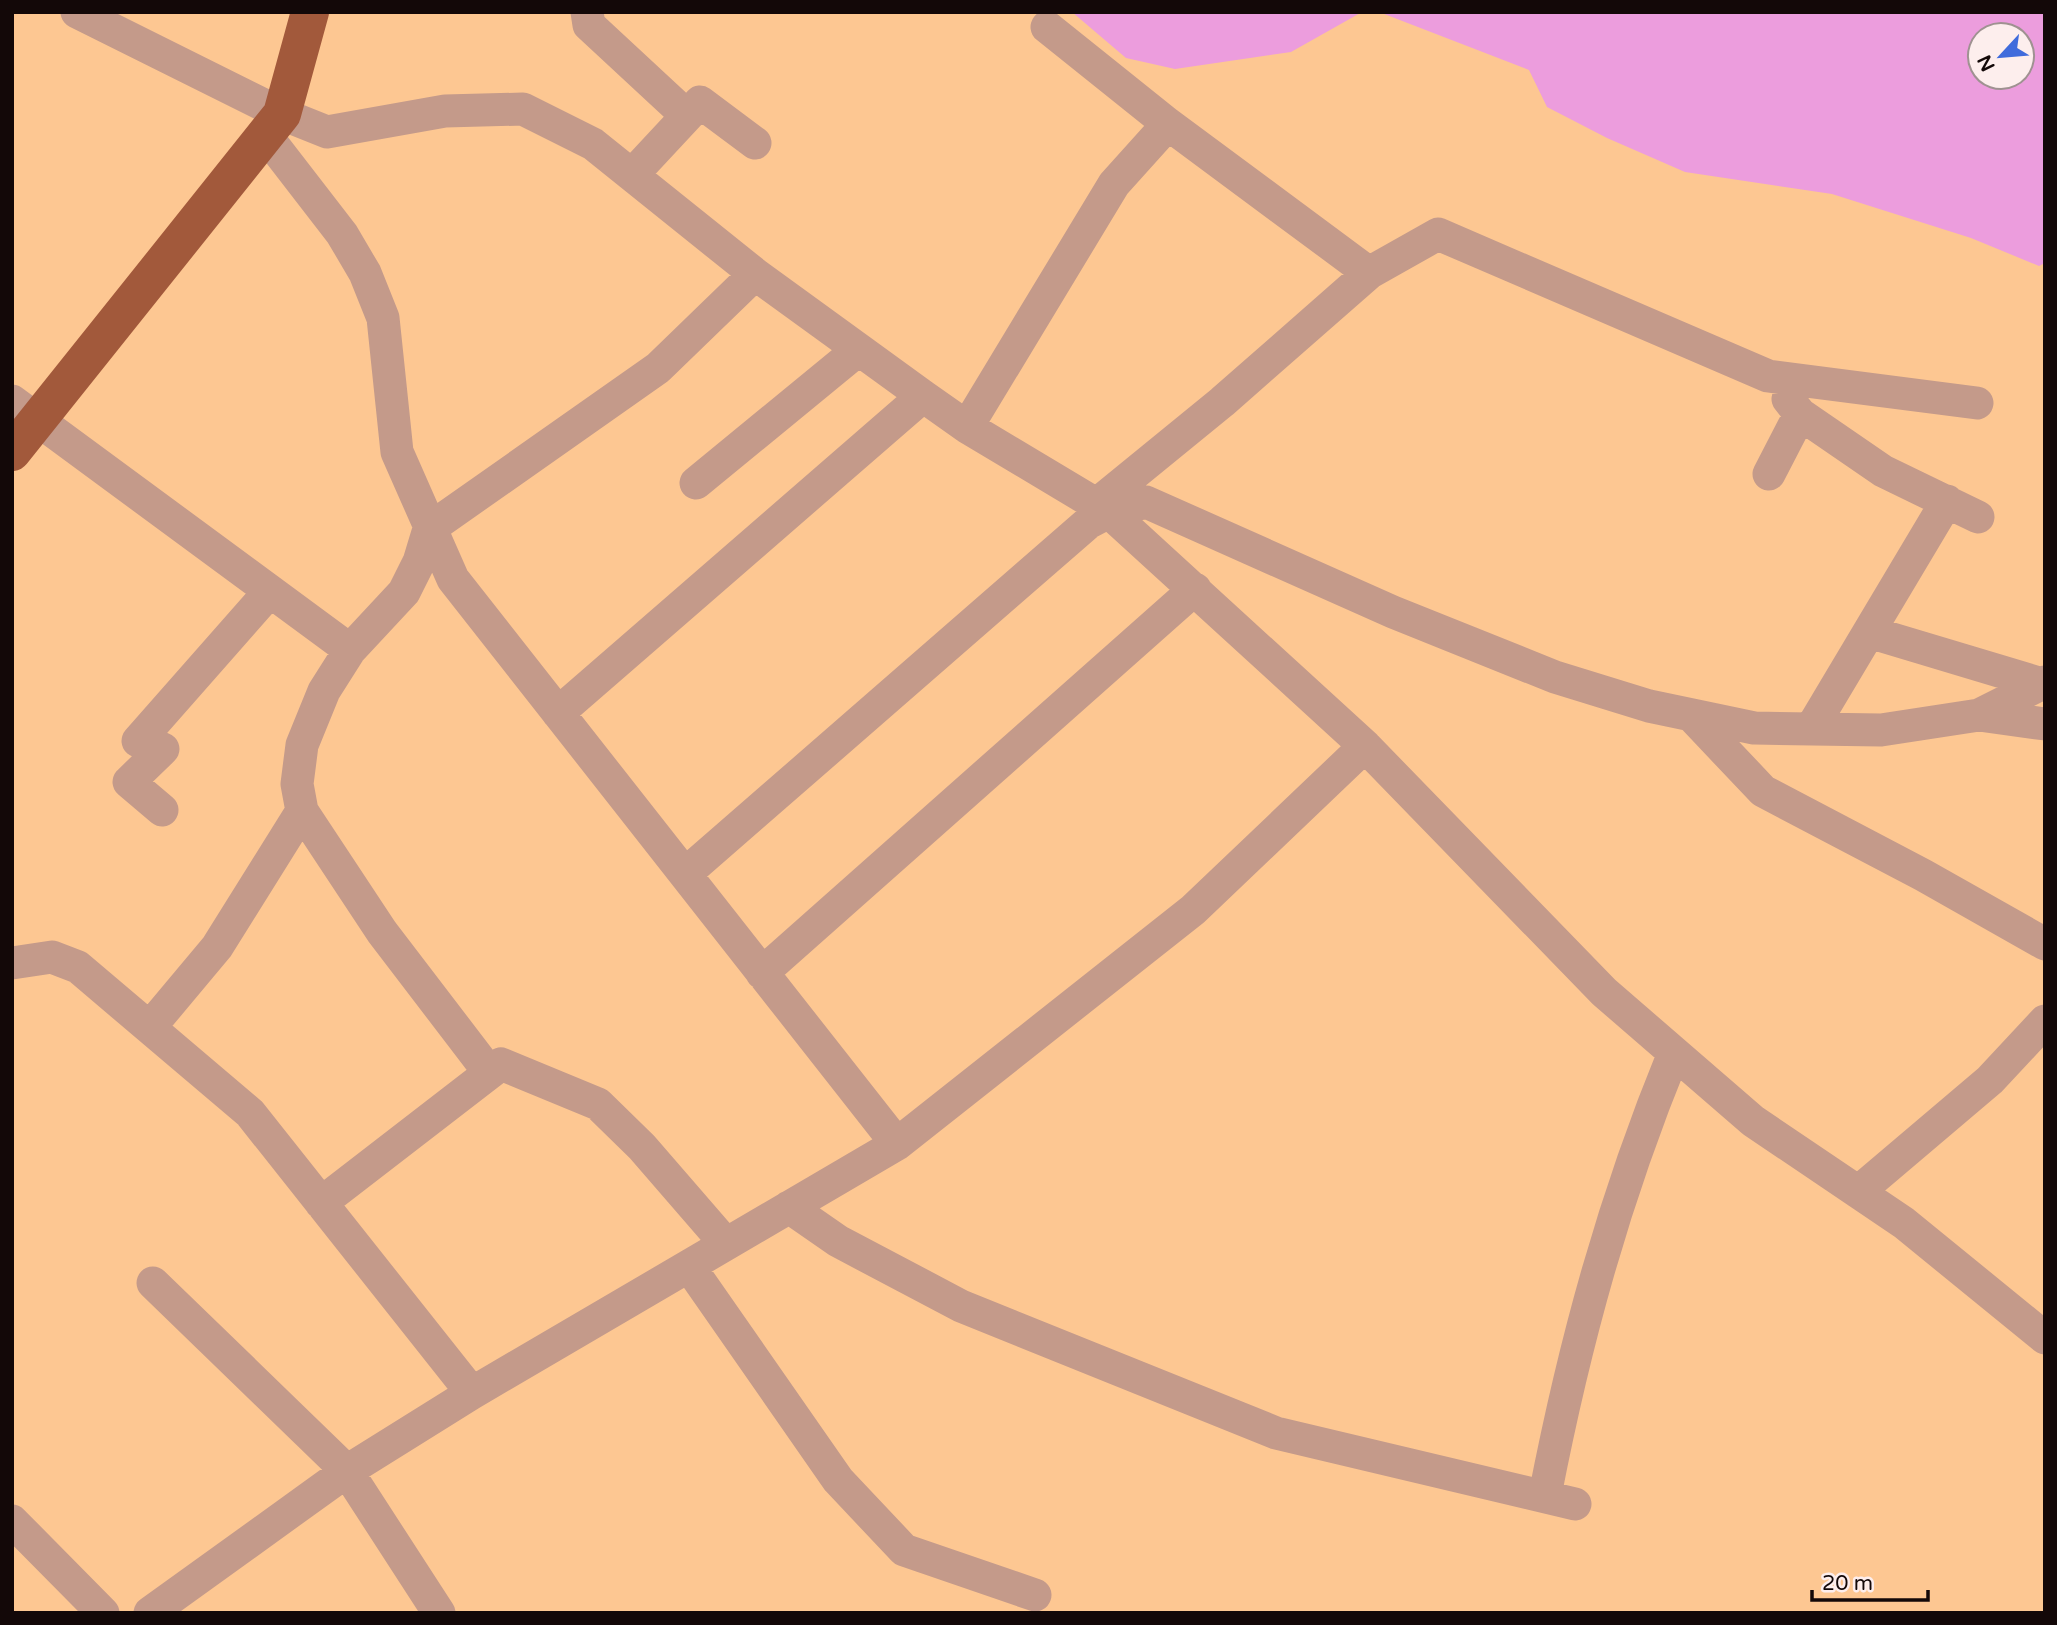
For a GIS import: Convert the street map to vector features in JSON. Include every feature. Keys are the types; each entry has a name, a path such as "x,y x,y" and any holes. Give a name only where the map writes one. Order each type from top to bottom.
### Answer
{"main road":[{"path":"12,452 25,411 241,167 273,124 310,12"}],"street":[{"path":"77,12 273,124 327,132 445,111 523,109 593,144 755,274 923,396 967,427 1103,508 1195,589 1364,746 1604,992 1752,1121 1904,1223 2045,1338"},
{"path":"587,12 589,25 686,115"},
{"path":"1047,27 1168,124 1369,273"},
{"path":"632,176 700,102 755,143"},
{"path":"273,124 365,273 383,318 397,452 453,579 897,1144"},
{"path":"967,427 1114,184 1168,124"},
{"path":"685,874 1088,523 1369,273 1438,233 1768,376 1977,402"},
{"path":"489,1072 382,932 302,811 297,784 302,745 324,691 351,650 404,592 419,562 429,529 658,368 755,274"},
{"path":"696,484 858,349"},
{"path":"1768,376 1800,414 1883,471 1978,517"},
{"path":"558,713 923,396"},
{"path":"25,411 351,650"},
{"path":"1769,474 1800,414"},
{"path":"1811,729 1947,501"},
{"path":"1103,508 1146,502 1393,612 1556,677 1649,706 1754,728 1881,730 1979,715 2045,724"},
{"path":"762,973 1195,589"},
{"path":"162,810 129,782 163,749 138,741 270,590"},
{"path":"1869,632 2043,683"},
{"path":"1979,715 2043,683"},
{"path":"1691,715 1763,791 1923,874 2045,944"},
{"path":"150,1613 347,1471 472,1393 897,1144 1193,910 1364,746"},
{"path":"150,1027 217,947 302,811"},
{"path":"12,963 52,957 79,967 250,1113 472,1393"},
{"path":"1858,1192 1990,1080 2045,1021"},
{"path":"789,1207 838,1241 961,1306 1276,1433 1560,1499 1567,1378 1638,1141 1674,1053"},
{"path":"321,1203 501,1064 598,1104 642,1147 726,1244"},
{"path":"689,1266 838,1480 904,1550 1035,1595"},
{"path":"153,1283 347,1471 439,1613"},
{"path":"12,1521 103,1613"}],"shaded area":[{"path":"12,12 2045,12 2045,1613 12,1613"},
{"path":"1072,12 1362,12 1291,52 1175,69 1126,58"},
{"path":"1379,12 2045,12 2045,263 2039,266 1971,238 1832,194 1685,172 1607,138 1547,107 1529,70"}]}
